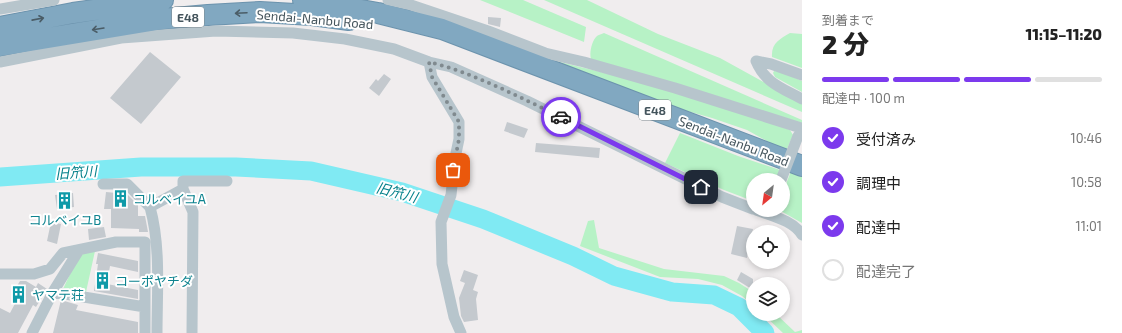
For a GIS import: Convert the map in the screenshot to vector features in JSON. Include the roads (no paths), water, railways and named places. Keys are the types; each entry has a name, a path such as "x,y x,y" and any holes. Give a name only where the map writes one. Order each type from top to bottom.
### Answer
{"highway":[{"name":"E48","path":"0,27 73,12 162,0"},
{"name":"Sendai-Nanbu Road","path":"303,0 378,12 435,27 802,166"},
{"name":"Sendai-Nanbu Road","path":"0,46 163,19 260,12 312,15 377,24 438,36 509,55"}],"street":[{"path":"0,9 54,0"},
{"path":"388,0 411,5 488,31 545,53 584,62 675,88 801,131 784,173"},
{"path":"0,62 121,38 216,31 293,33 345,39 394,49 429,62 450,67 527,101 722,197 746,206"},
{"path":"802,75 771,64 756,61 762,74 769,80 802,99"},
{"path":"429,62 432,77 459,122 459,139 455,158 451,195 442,222 442,264 454,318 461,333"},
{"path":"153,205 181,190 184,181 227,181"},
{"path":"103,184 127,184 153,205 156,244 157,333"},
{"path":"181,190 193,212 192,333"},
{"path":"778,217 792,224 802,235"},
{"path":"0,274 34,274 50,269 63,253 116,242 145,242 145,333"},
{"path":"32,333 53,292 78,250"},
{"path":"53,292 145,307"}],"waterway":[{"name":"旧笊川","path":"0,177 141,167 236,167 311,171 402,192 483,219 573,256 614,276 672,292 714,295 739,307 765,333"}],"place":[{"name":"コルベイユA","path":"120,199"},
{"name":"コルベイユB","path":"65,201"},
{"name":"コーポヤチダ","path":"102,281"},
{"name":"ヤマテ荘","path":"19,295"}]}
